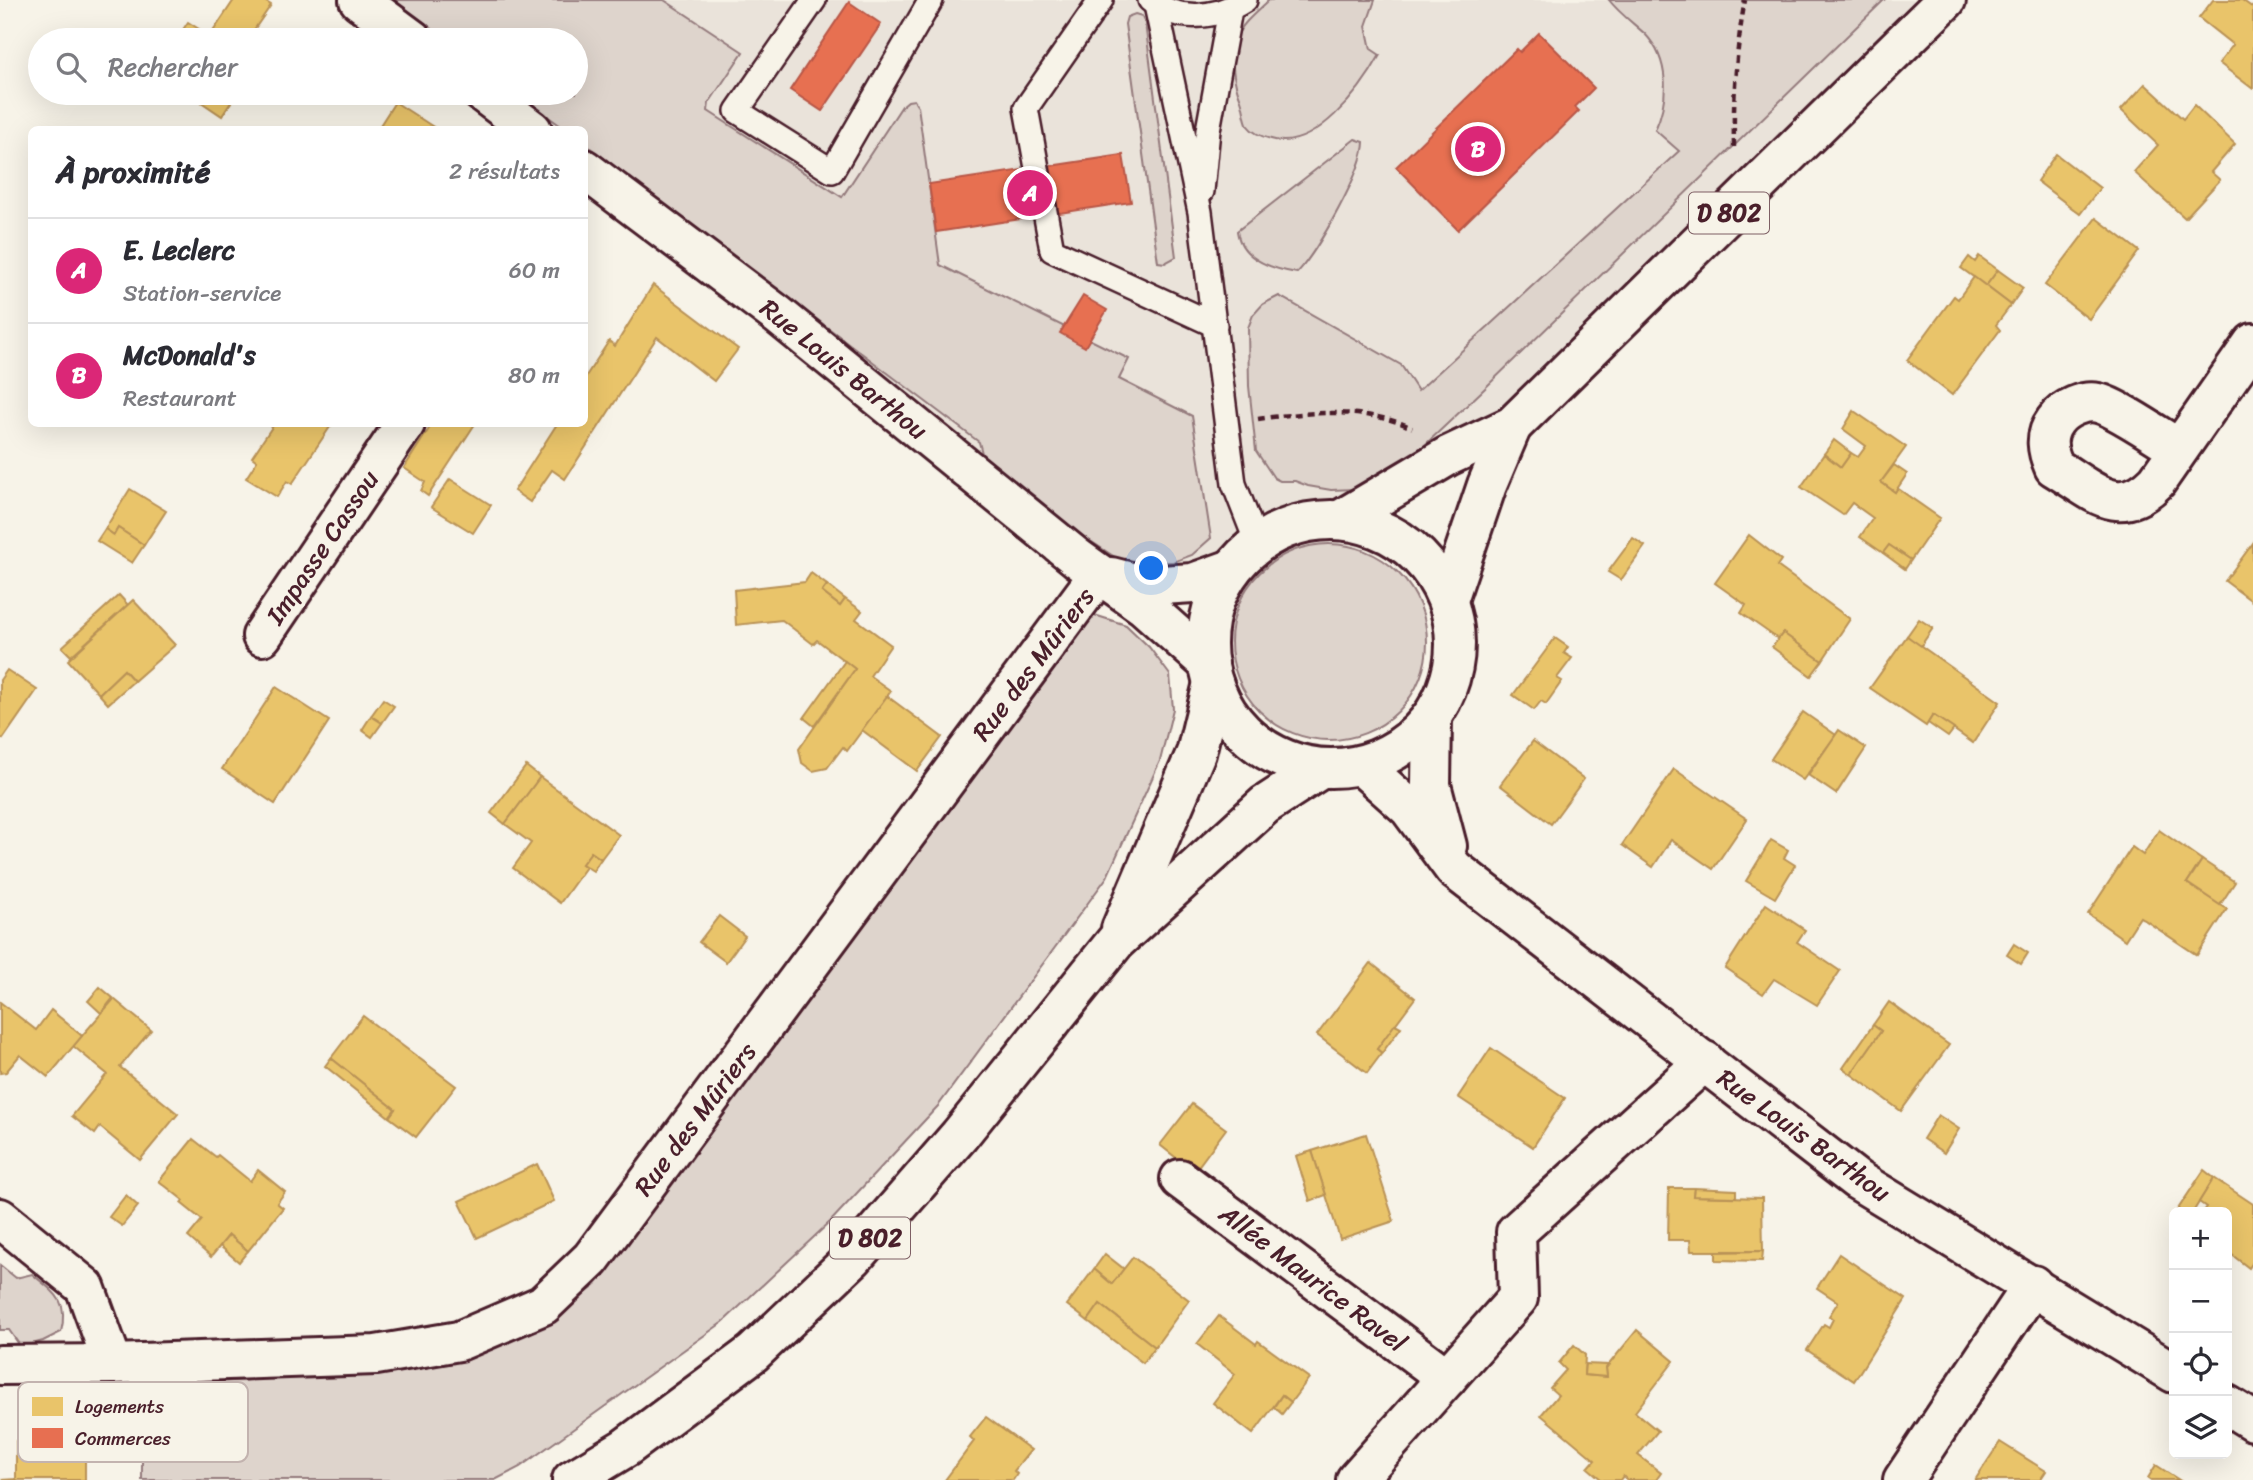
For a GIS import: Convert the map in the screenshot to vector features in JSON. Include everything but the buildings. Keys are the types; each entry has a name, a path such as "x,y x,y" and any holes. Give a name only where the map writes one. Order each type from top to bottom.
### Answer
{"street":[{"path":"359,0 397,28"},
{"name":"D 802","path":"1340,520 1448,456 1512,426 1946,0"},
{"path":"499,105 527,126"},
{"name":"Rue Louis Barthou","path":"588,172 778,315 1077,558 1144,606 1211,673"},
{"path":"2179,449 2253,343"},
{"name":"D 802","path":"1448,600 1488,485 1512,426"},
{"name":"Impasse Cassou","path":"262,636 403,427"},
{"path":"1340,520 1375,527 1406,544 1431,569 1448,600 1457,640 1451,681 1432,718 1401,748 1361,765 1322,768 1286,760 1254,743 1229,715 1211,673 1207,644 1213,605 1244,556 1283,530 1311,521 1340,520"},
{"name":"Rue Louis Barthou","path":"1100,574 1146,586 1193,583 1244,556"},
{"name":"Rue des Mûriers","path":"0,1365 376,1356 459,1342 543,1305 591,1259 1100,574"},
{"name":"D 802","path":"1116,941 1196,753 1211,673"},
{"path":"1432,718 1431,785 1454,869"},
{"name":"Rue Louis Barthou","path":"1361,765 1409,808 1454,869 1857,1180 2169,1370"},
{"name":"D 802","path":"572,1480 625,1448 753,1353 853,1258 959,1136 1116,941 1265,805 1322,768"},
{"path":"1356,1480 1518,1298 1516,1232 1705,1061"},
{"name":"Allée Maurice Ravel","path":"1180,1179 1447,1378"},
{"path":"0,1218 85,1287 113,1364"},
{"path":"1903,1480 2033,1285"},
{"path":"2232,1408 2253,1421"}],"lane":[{"path":"814,0 737,111 832,171 931,0"},
{"path":"1101,0 1026,108 1052,250 1215,325"},
{"path":"1153,3 1180,15 1205,16 1238,5"},
{"path":"1153,3 1200,212 1244,556"},
{"path":"1200,212 1208,131 1238,5"}],"path":[{"path":"1734,147 1734,86 1745,0"},
{"path":"1227,427 1252,420 1286,416 1363,415 1403,423 1415,429 1448,456"}],"shaded area":[{"path":"359,0 1946,0 1512,426 1340,520 1311,521 1283,530 1257,544 1232,569 1146,586 588,171 588,126 528,126 499,105 588,105 588,28 397,28"},
{"path":"393,0 664,0 743,52 709,103 708,111 842,197 902,106 914,100 918,106 940,265 1129,359 1119,379 1192,416 1211,538 1192,555 1173,562 1124,563 1069,527 983,457 979,442 588,146 588,126 561,126 532,105 588,105 588,28 430,28"},
{"path":"1269,0 1375,0 1366,26 1371,49 1380,55 1372,69 1335,115 1304,136 1287,141 1265,137 1248,126 1233,68 1237,36 1247,21"},
{"path":"1609,0 1884,0 1393,475 1373,485 1331,490 1274,478 1256,451 1249,386 1248,328 1253,315 1263,304 1279,296 1401,365 1418,391 1679,151 1655,130 1665,93 1659,56 1645,34"},
{"path":"1135,14 1142,16 1145,23 1176,257 1165,263 1158,262 1125,24 1127,17"},
{"path":"1355,139 1364,142 1362,155 1348,190 1327,229 1297,273 1278,269 1251,256 1240,241 1237,231"},
{"path":"1329,544 1367,551 1384,560 1398,573 1411,587 1420,604 1427,642 1420,680 1411,697 1398,711 1384,724 1367,733 1329,740 1291,733 1274,724 1260,711 1247,697 1238,680 1231,642 1238,604 1247,587 1260,573 1274,560 1291,551"},
{"path":"1088,613 1126,625 1149,647 1170,675 1173,709 1160,761 1107,877 938,1106 830,1222 723,1322 520,1467 495,1480 142,1480 142,1462 248,1462 248,1382 215,1382 380,1373 462,1355 532,1332 595,1286"},
{"path":"0,1265 16,1278 32,1274 53,1292 63,1312 61,1332 43,1341 21,1347 9,1330 0,1330"}],"place":[{"name":"McDonald's","path":"1478,149"},
{"name":"E. Leclerc","path":"1030,193"}]}
